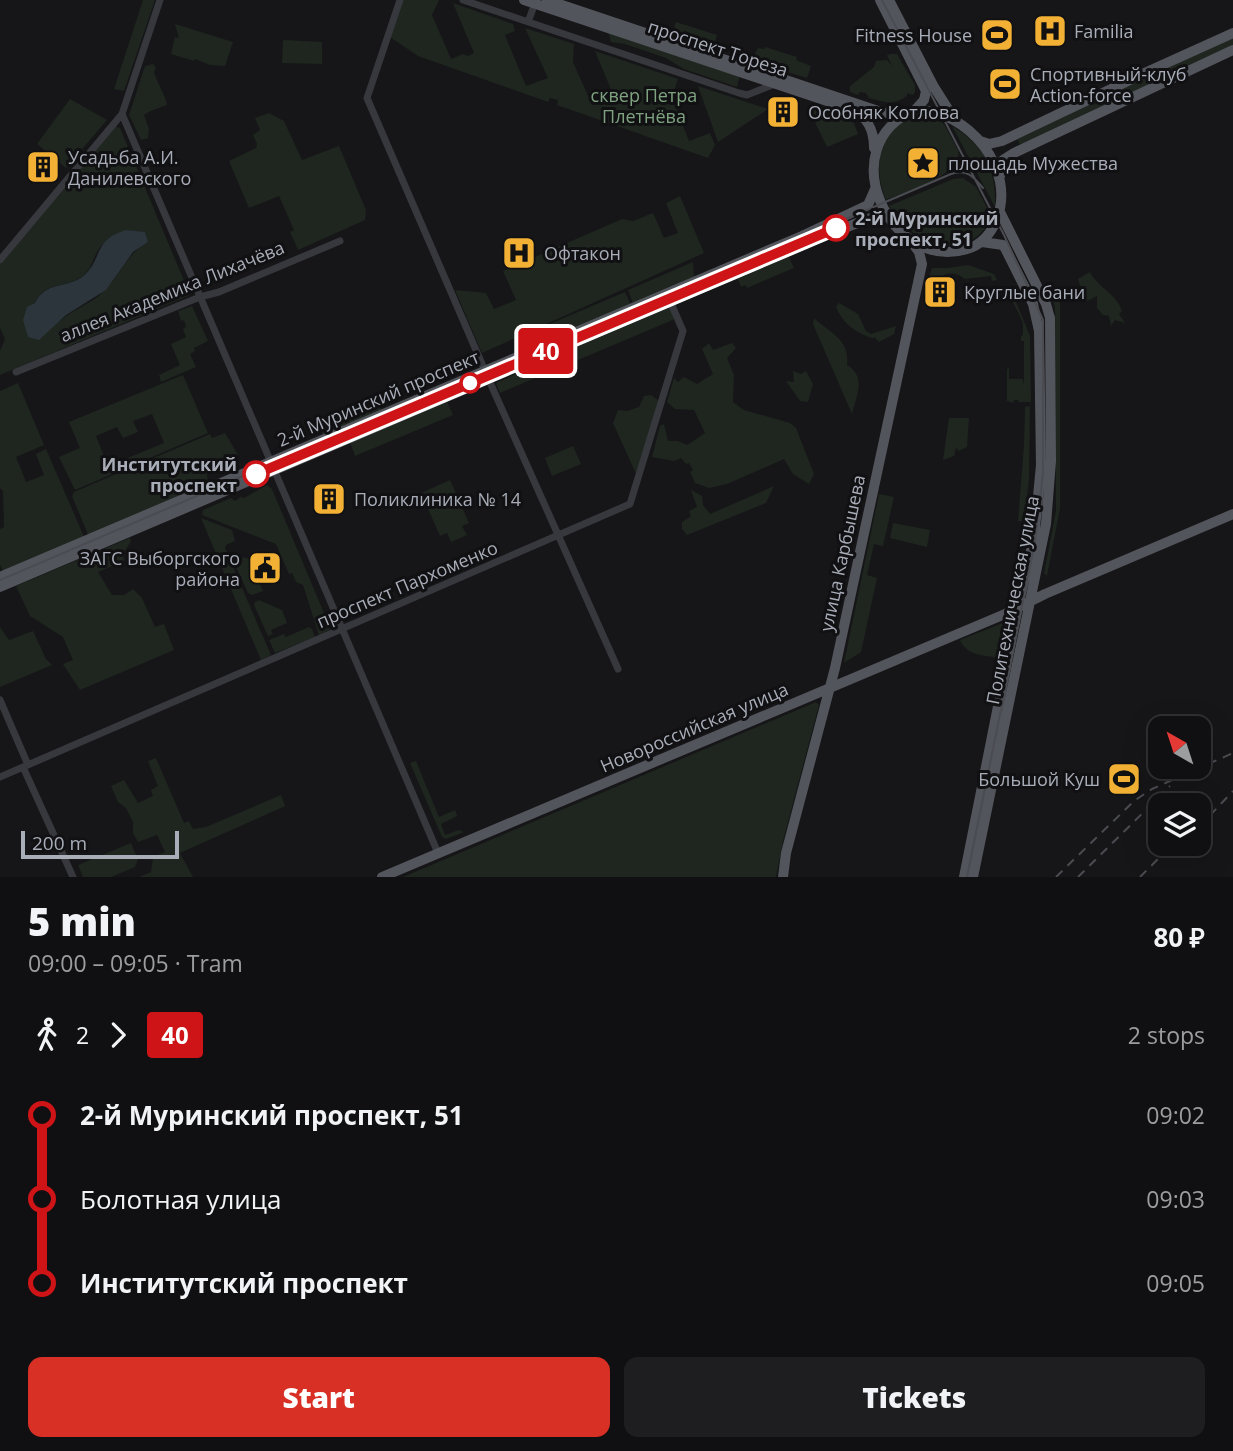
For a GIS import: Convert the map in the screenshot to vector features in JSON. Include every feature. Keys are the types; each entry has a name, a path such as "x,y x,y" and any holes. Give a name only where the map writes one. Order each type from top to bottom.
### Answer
{"main road":[{"name":"проспект Тореза","path":"547,0 884,113 912,111"},
{"path":"880,0 926,91 924,100 885,132 874,152 875,189 887,214 909,238 943,252 959,252 982,242 996,223 1000,212 1003,160 1233,50"},
{"path":"889,0 934,87 956,121"},
{"name":"проспект Тореза","path":"529,2 851,109 862,116 872,131 874,152"},
{"path":"979,141 989,144 1002,141 1233,33"},
{"path":"912,111 935,111 956,121 979,141 1000,176"},
{"name":"2-й Муринский проспект","path":"0,577 486,374 862,208 872,201 875,189"},
{"name":"Политехническая улица","path":"973,877 1045,532 1050,488 1050,318 1046,304 1000,212"},
{"name":"2-й Муринский проспект","path":"486,374 867,219 887,214"},
{"name":"улица Карбышева","path":"783,877 786,853 829,687 922,264 919,252 909,238"},
{"name":"Политехническая улица","path":"964,877 1034,538 1041,453 1038,321 1033,304 1003,245 982,242"},
{"path":"1039,344 1044,348 1051,344"},
{"name":"2-й Муринский проспект","path":"0,587 273,465"},
{"name":"Новороссийская улица","path":"382,877 1005,614 1030,599 1233,513"}],"street":[{"path":"0,260 122,114 160,0"},
{"path":"400,0 367,98 486,374 618,668"},
{"path":"463,0 739,93 747,95 775,84"},
{"path":"528,22 529,2"},
{"path":"122,114 438,853"},
{"name":"аллея Академика Лихачёва","path":"16,372 340,241"},
{"name":"проспект Пархоменко","path":"0,777 630,505 683,331 670,301"},
{"path":"0,700 73,877"}],"green space":[{"path":"143,0 155,0 124,91 114,89"},
{"name":"сквер Петра Плетнёва","path":"403,0 439,0 432,15 451,59 474,53 453,3 513,24 515,31 505,35 526,86 548,78 525,28 574,44 573,62 592,105 606,99 615,99 595,51 678,79 672,97 689,141 710,133 715,145 708,158 557,105 558,100 550,98 548,102 418,56 390,37"},
{"path":"676,22 717,35 713,48 672,35"},
{"path":"175,24 233,42 225,66 210,65 171,54 175,37 179,38"},
{"path":"608,31 740,75 737,87 684,69 666,58 611,42"},
{"path":"1233,37 1233,46 1021,146 1017,139"},
{"path":"283,40 322,42 322,64 282,63"},
{"path":"765,47 797,57 796,60 811,66 807,78 751,61 758,48"},
{"path":"897,54 915,85 913,95 907,93 902,99 888,102 869,98 866,93 860,92 858,95 850,92 850,86 874,67 876,61 887,60 892,66 887,55"},
{"path":"153,64 167,105 144,115 149,129 148,138 141,140 129,115 145,66"},
{"path":"698,86 768,109 718,142"},
{"path":"70,99 107,120 66,168 37,144"},
{"path":"815,110 854,123 858,134 827,147 811,114"},
{"path":"269,113 284,121 302,160 339,146 366,210 365,220 298,250 290,232 294,230 279,196 249,208 229,161 256,148 253,135 260,130 255,118"},
{"path":"916,114 933,117 944,124 958,150 957,159 952,168 931,182 886,200 879,171 884,142 896,126"},
{"path":"115,126 120,128 190,295 0,375 0,351 5,339 0,328 0,265","holes":["126,230 145,233 148,242 134,253 109,286 93,300 60,321 35,303 49,288 74,281 85,274 99,249 111,238"]},
{"path":"952,126 973,142 987,160 991,170 995,207"},
{"path":"963,178 976,187 992,217 981,233 968,242 954,246 925,240 899,220 889,206 953,179"},
{"path":"680,196 704,253 482,353 455,290 486,293 494,309 516,300 503,271 622,219 633,221 653,213 664,238 678,233 666,203"},
{"path":"788,255 794,268 747,288 745,285 741,287 737,277"},
{"path":"693,262 694,278 633,304 628,290"},
{"path":"968,265 994,274 997,280 992,281 991,276 965,279 959,275 948,274 939,279 935,289 936,296 924,293 932,268"},
{"path":"1090,272 1119,305 1122,311 1119,314 1125,323 1115,320 1111,326 1109,316 1103,315 1097,308 1097,296 1087,301 1084,298 1078,279"},
{"path":"1057,290 1060,301 1060,508 1047,576 1044,573 1056,511 1053,301"},
{"path":"625,292 631,305 532,347 526,334"},
{"path":"1012,300 1016,302 1030,336 1031,402 1007,401 1007,369 1009,368 1009,379 1023,379 1024,386 1024,341 1021,341 1023,323"},
{"path":"839,303 858,314 866,331 871,334 896,326 894,334 879,342 858,332 841,317 836,307"},
{"path":"192,306 208,341 194,348 195,351 190,354 196,367 161,382 159,375 180,365 171,344 186,337 184,320 181,321 178,311"},
{"path":"670,306 675,319 500,393 496,383 525,370 524,368"},
{"path":"814,318 842,343 846,349 847,365 857,375 858,388 852,414 813,324"},
{"path":"709,343 713,350 732,343 736,348 727,358 734,375 733,402 744,410 790,423 796,428 814,474 809,484 793,474 784,459 727,484 709,488 695,483 690,472 693,470 689,463 686,464 681,458 674,461 652,457 660,426 664,424 668,441 687,445 705,433 694,410 675,409 667,402 674,378 678,382 684,377 697,384 713,374 702,349"},
{"path":"793,371 801,374 806,371 813,384 808,402 800,401 786,381 794,382"},
{"path":"183,375 208,433 75,490 59,457 80,448 69,422","holes":["152,414 164,443 108,466 96,436 117,427 123,438 138,432 133,421"]},
{"path":"18,383 44,445 16,457 26,482 44,475 36,454 46,449 85,539 4,573 0,565 0,529 4,527 3,491 0,488 0,391"},
{"path":"651,395 659,401 637,476 613,423 618,410 627,411 639,407 644,396"},
{"path":"447,401 453,415 355,456 350,442"},
{"path":"379,403 382,411 323,436 319,426"},
{"path":"1030,406 1029,479 1024,521 1018,521 1025,407"},
{"path":"949,418 969,418 967,447 959,451 956,448 954,456 943,460"},
{"path":"225,433 238,455 227,465 207,474 208,485 89,537 72,496 74,492 210,434 212,438"},
{"path":"573,446 581,464 552,476 545,458"},
{"path":"450,480 469,523 462,526 467,535 451,542 447,533 440,536 421,493"},
{"path":"267,485 272,489 329,625 329,630 319,635 303,585 296,582 292,573 289,574 276,544 202,515 203,510 231,498 235,501 244,498"},
{"path":"774,486 766,503 687,535 682,529 682,522 691,516 689,511 697,507 691,490 702,496 703,505 710,514"},
{"path":"879,494 894,497 883,546 874,544 867,575 877,578 861,652 844,663"},
{"path":"201,518 232,530 235,541 226,545 229,557 226,559 233,567 271,655 261,660"},
{"path":"893,523 930,530 927,547 890,538"},
{"path":"130,538 131,541 123,554 124,561 98,572 112,595 124,595 133,589 142,598 155,627 164,624 174,650 80,690 63,664 73,660 63,637 30,616 16,586"},
{"path":"243,557 253,560 263,591 252,595 248,593 236,567"},
{"path":"259,600 282,610 287,623 271,630 273,634 268,636 254,605"},
{"path":"1005,624 998,658 971,652 960,640"},
{"path":"0,627 9,640 33,631 46,659 52,665 0,687"},
{"path":"309,627 315,637 275,653 269,640 284,634 286,637"},
{"path":"816,702 819,705 776,877 403,877"},
{"path":"156,758 184,823 189,821 193,829 206,827 281,795 285,806 180,853 193,877 139,877 151,872 153,857 165,852 157,835 138,842 133,833 133,822 126,808 118,802 111,786 124,780 138,803 153,796 151,790 158,786 148,761"},
{"path":"416,761 439,817 455,810 457,816 441,824 445,835 459,830 464,832 446,839 442,837 410,763"},
{"path":"131,843 138,859 135,867 111,877 83,877 78,865"}],"shaded area":[{"path":"126,230 145,232 148,242 133,252 106,290 66,315 39,340 28,337 23,320 27,307 35,303 44,291 82,277 89,271 108,239"}],"tram line":[{"path":"882,0 1004,235 1043,320 1043,473 1035,542 967,877"},
{"path":"0,580 956,172 973,177 983,188"},
{"name":"40","path":"256,474 836,228"}],"railway":[{"path":"1056,877 1134,801 1152,789 1233,753"},
{"path":"1078,877 1170,786"},
{"path":"1211,814 1233,791"},
{"path":"1140,877 1161,856"}],"place":[{"name":"Familia","path":"1050,31"},
{"name":"Fitness House","path":"997,35"},
{"name":"Спортивный-клуб Action-force","path":"1005,84"},
{"name":"Особняк Котлова","path":"783,112"},
{"name":"площадь Мужества","path":"923,163"},
{"name":"Усадьба А.И. Данилевского","path":"43,167"},
{"name":"2-й Муринский проспект, 51","path":"836,228"},
{"name":"Офтакон","path":"519,253"},
{"name":"Круглые бани","path":"940,292"},
{"name":"Институтский проспект","path":"256,474"},
{"name":"Поликлиника № 14","path":"329,499"},
{"name":"ЗАГС Выборгского района","path":"265,568"},
{"name":"Большой Куш","path":"1124,779"}]}
